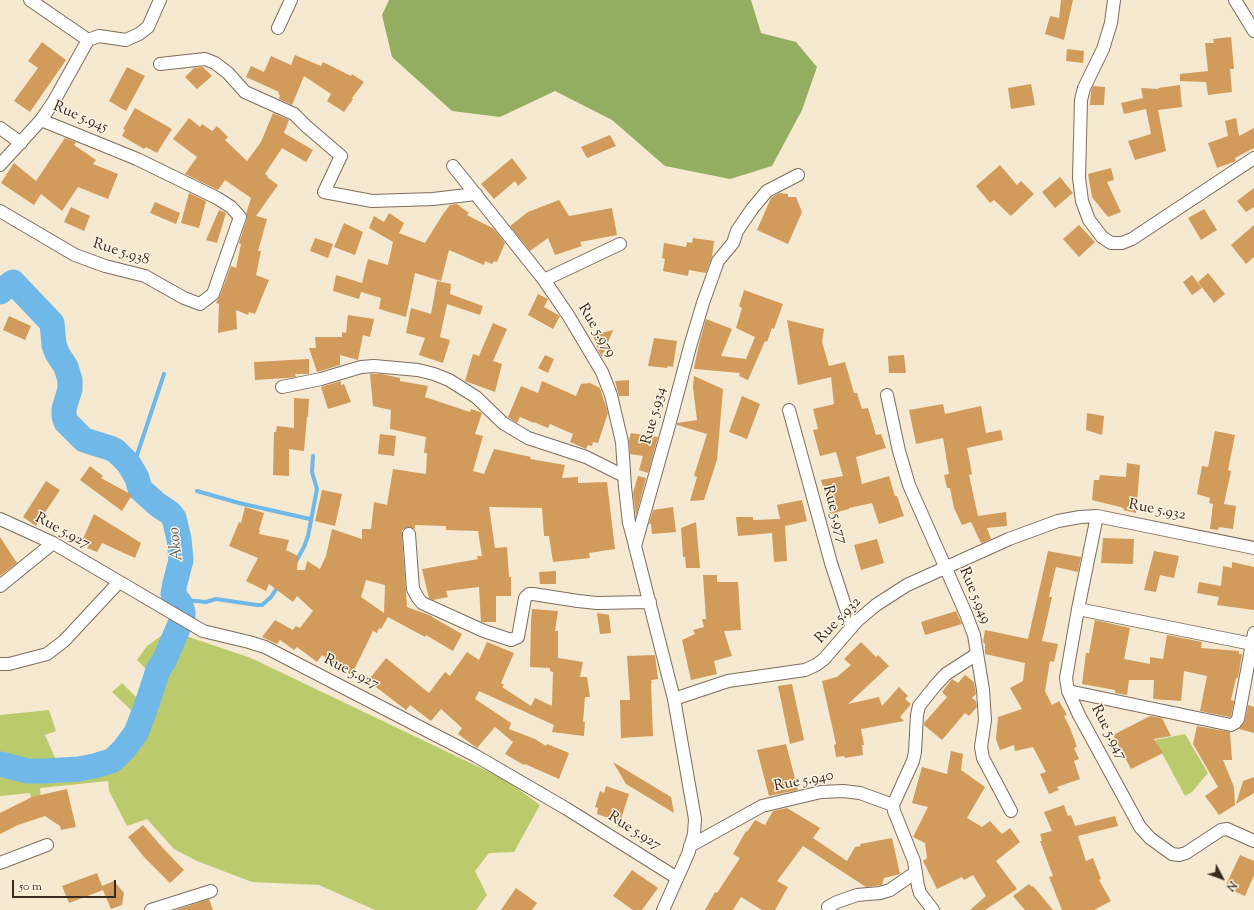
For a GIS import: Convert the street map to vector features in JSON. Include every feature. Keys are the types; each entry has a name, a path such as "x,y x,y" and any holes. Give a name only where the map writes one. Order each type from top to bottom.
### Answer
{"street":[{"path":"30,0 88,40 99,36 126,40 139,34 148,27 160,0"},
{"path":"278,28 291,0"},
{"path":"1114,0 1111,23 1103,49 1084,88 1081,100 1079,178 1082,201 1088,220 1102,237 1111,243 1122,244 1132,239 1254,158"},
{"path":"1235,0 1254,32"},
{"name":"Rue 5.945","path":"88,40 54,101 40,120 137,159 217,198 232,207"},
{"path":"160,64 205,59 215,63 228,73 245,92 294,114 341,156 324,192 372,201 433,199 476,194"},
{"path":"0,165 40,120"},
{"path":"0,128 21,143"},
{"name":"Rue 5.979","path":"454,166 544,280 568,315 602,372 611,395 622,442 629,523 635,546"},
{"name":"Rue 5.934","path":"635,546 691,343 703,303 718,262 733,243 737,231 752,209 767,192 798,175"},
{"name":"Rue 5.938","path":"0,211 75,255 105,266 146,276 184,298 200,304 213,294 240,217 232,207"},
{"path":"544,280 620,244"},
{"path":"282,387 306,383 361,367 374,366 418,370 434,374 448,380 476,397 503,423 528,438 586,457 624,476"},
{"name":"Rue 5.949","path":"887,395 899,451 909,485 974,635 983,690 985,720 982,747 983,758 1011,811"},
{"name":"Rue 5.977","path":"789,410 831,563 852,627"},
{"name":"Rue 5.932","path":"674,699 728,681 805,670 816,665 824,659 852,627 876,605 907,585 1009,539 1058,521 1097,516 1254,548"},
{"name":"Rue 5.947","path":"1097,516 1066,678 1068,691 1079,715 1140,827 1150,838 1172,854 1179,856 1186,854 1221,830 1227,829 1254,841"},
{"name":"Rue 5.927","path":"0,519 53,543 203,631 265,647 381,706 489,764 567,809 677,878"},
{"path":"409,534 413,589 422,603 484,631 511,640 518,637 525,598 529,594 597,603 650,602"},
{"path":"0,586 53,543"},
{"path":"635,546 674,699 695,819 694,834 688,854 663,910"},
{"path":"0,664 9,664 47,654 64,641 119,582"},
{"path":"1068,691 1231,725 1235,723 1238,718 1253,638 1078,609"},
{"path":"933,910 920,893 914,860 894,811 893,805 913,761 919,706 934,686 946,674 977,654"},
{"name":"Rue 5.940","path":"690,846 762,806 821,792 843,791 860,793 893,805"},
{"path":"0,863 47,845"},
{"path":"830,909 837,902 857,895 880,893 890,890 916,872"},
{"path":"151,910 211,891"}],"green space":[{"path":"389,0 751,0 761,33 796,42 817,67 802,110 772,166 730,179 665,166 612,120 555,91 500,117 452,111 392,57 382,15"},
{"path":"169,633 183,635 251,658 506,780 540,805 514,852 489,853 475,871 487,895 476,910 375,910 319,885 252,882 197,861 174,849 147,819 127,826 109,791 108,781 40,788 41,800 32,801 30,793 0,796 0,715 49,710 56,731 45,735 58,765 91,754 100,762 123,742 134,713 112,692 122,683 136,697 151,674 137,660 147,646 161,636"},
{"path":"1185,734 1208,773 1192,792 1185,796 1155,740"}],"building":[{"path":"1061,0 1073,0 1064,40 1045,34 1050,16 1059,18"},
{"path":"1231,37 1234,69 1230,69 1232,92 1208,95 1206,82 1180,81 1180,74 1208,71 1205,43 1214,43 1213,39"},
{"path":"42,42 66,60 30,112 14,101 38,68 28,61"},
{"path":"1067,49 1084,51 1083,63 1066,61"},
{"path":"295,55 321,66 323,62 351,76 352,74 364,82 344,112 327,101 331,94 304,76 292,105 279,99 279,92 246,77 251,66 264,72 271,56 291,65"},
{"path":"127,67 145,76 126,111 109,101"},
{"path":"203,67 212,76 197,89 185,77 194,68"},
{"path":"1031,84 1035,105 1011,109 1008,88"},
{"path":"1180,85 1182,107 1158,110 1166,151 1135,160 1128,141 1151,134 1146,109 1124,114 1121,103 1143,98 1141,88 1158,89"},
{"path":"1093,86 1105,87 1104,105 1090,105"},
{"path":"135,108 172,129 157,153 146,147 144,149 122,136 125,130 123,129"},
{"path":"273,113 289,120 284,133 313,150 306,162 282,148 265,174 278,185 256,216 267,219 258,251 261,251 256,275 269,280 255,314 249,312 248,315 236,310 237,329 218,333 219,304 216,303 231,266 236,268 241,244 239,243 247,219 246,214 251,198 225,180 218,190 185,174 197,157 173,139 189,118 200,127 202,124 212,131 217,126 228,137 225,140 247,161 261,142"},
{"path":"1236,118 1239,136 1254,128 1254,148 1235,158 1236,161 1217,168 1208,143 1228,136 1225,121"},
{"path":"610,135 616,146 587,158 581,147"},
{"path":"65,138 76,142 74,145 96,160 93,164 118,174 108,199 78,187 62,211 41,194 34,205 1,183 14,163 36,181"},
{"path":"512,158 527,178 518,186 515,181 494,199 481,184"},
{"path":"1000,165 1017,185 1021,181 1034,194 1011,216 994,200 990,203 976,186"},
{"path":"1111,168 1114,180 1107,182 1121,212 1108,217 1092,197 1088,174"},
{"path":"1060,177 1073,193 1055,208 1042,192"},
{"path":"1254,188 1254,207 1246,212 1237,201"},
{"path":"189,193 206,201 199,228 181,223"},
{"path":"779,193 788,194 788,197 796,197 802,212 788,244 757,230 771,198"},
{"path":"559,200 569,216 612,208 617,235 580,242 582,246 555,255 548,238 530,251 510,226 528,212"},
{"path":"155,202 180,213 176,224 150,213"},
{"path":"457,204 469,213 467,215 494,229 505,243 497,262 494,261 492,264 485,261 484,265 449,250 441,281 415,273 406,317 379,309 381,298 361,292 359,299 333,291 336,275 362,283 368,259 388,265 393,242 369,228 374,216 384,222 389,213 404,223 399,233 425,243 450,205"},
{"path":"71,207 90,216 84,231 64,222"},
{"path":"1204,209 1217,230 1201,240 1188,218"},
{"path":"219,210 226,213 217,243 206,240"},
{"path":"344,223 363,232 355,255 334,247"},
{"path":"1079,225 1095,242 1079,257 1063,239"},
{"path":"1254,225 1254,257 1246,264 1231,245"},
{"path":"315,238 333,244 328,258 310,251"},
{"path":"693,238 714,241 712,257 706,273 689,270 688,276 663,271 665,259 662,258 664,243 686,247 687,242 692,243"},
{"path":"1208,273 1225,294 1214,303 1198,282"},
{"path":"1192,275 1202,288 1192,295 1183,282"},
{"path":"437,281 451,284 450,294 483,306 480,315 447,304 440,337 450,340 443,363 419,355 425,338 406,333 411,308 431,314"},
{"path":"744,290 783,304 774,329 772,328 767,342 765,341 748,380 739,376 740,373 695,369 699,344 706,319 732,329 721,356 746,359 755,337 736,328 742,308 739,306"},
{"path":"538,294 548,299 544,307 560,316 553,329 528,315"},
{"path":"348,315 374,319 370,337 363,335 358,360 340,355 340,365 317,372 309,348 316,348 315,337 342,337 342,332 346,333"},
{"path":"9,316 31,326 25,340 3,330"},
{"path":"787,320 824,329 822,342 829,366 845,362 854,393 857,393 862,409 868,408 876,435 881,434 886,448 856,457 862,484 889,476 895,496 897,496 904,516 879,524 872,503 830,514 821,480 843,476 836,452 820,456 813,430 818,429 813,409 834,404 831,377 798,385"},
{"path":"493,323 507,329 493,361 502,364 495,392 465,381 473,354 479,356"},
{"path":"613,330 602,357 593,335"},
{"path":"654,338 677,341 673,367 668,366 667,368 648,366"},
{"path":"545,355 554,359 548,373 538,368"},
{"path":"904,355 906,373 889,373 888,356"},
{"path":"309,359 309,374 295,374 296,377 287,378 255,380 254,362"},
{"path":"370,374 382,374 400,378 400,381 428,386 425,397 470,412 471,409 482,413 475,434 483,436 473,471 484,474 494,449 531,457 530,459 565,465 562,478 578,477 578,483 607,482 615,549 589,553 590,558 553,562 549,536 544,536 542,508 489,507 495,548 507,547 509,577 511,577 511,596 496,596 496,622 481,622 479,587 446,591 448,597 433,600 429,598 422,569 478,559 477,556 482,556 478,531 446,530 446,526 415,525 415,529 408,527 402,530 407,607 432,616 462,634 453,651 426,635 425,637 388,617 377,633 373,631 354,670 353,669 350,674 322,655 317,662 297,647 294,650 280,640 277,644 262,637 275,620 293,630 296,626 300,628 313,611 297,596 293,602 269,584 266,591 246,581 258,558 229,546 239,522 241,523 245,507 264,513 259,534 289,540 286,550 298,556 297,570 305,570 307,561 320,569 326,556 332,529 362,539 362,529 371,529 374,502 387,505 393,469 426,474 427,453 424,453 426,437 390,429 391,410 373,406","holes":["366,580 385,585 384,613 361,597"]},
{"path":"694,376 723,389 717,460 704,500 690,501 697,477 694,476 707,434 677,425 677,423 697,420 693,387"},
{"path":"629,380 629,396 619,396 615,381"},
{"path":"341,381 341,385 344,384 351,402 328,409 321,387"},
{"path":"542,381 576,396 581,384 590,383 600,388 608,413 598,443 593,442 592,446 588,445 586,449 570,442 573,434 550,424 548,428 520,417 517,423 508,417 521,386 538,393"},
{"path":"742,396 760,404 747,439 729,432"},
{"path":"294,398 309,399 304,451 289,449 289,476 273,475 274,432 276,432 277,426 294,428"},
{"path":"943,404 945,414 981,406 986,433 1001,430 1003,440 967,448 972,474 969,475 978,516 1006,512 1007,526 987,528 991,539 982,543 971,522 962,525 954,508 950,488 947,488 944,475 949,474 943,438 916,444 909,410"},
{"path":"1087,413 1104,416 1102,435 1086,430"},
{"path":"1215,431 1235,435 1228,470 1231,471 1224,504 1236,506 1233,529 1219,527 1218,530 1210,529 1213,504 1209,503 1210,498 1197,494 1202,466 1208,467"},
{"path":"631,433 658,437 648,473 639,470 643,456 630,454 629,440"},
{"path":"380,434 396,436 394,456 378,454"},
{"path":"1127,463 1140,465 1136,513 1123,510 1124,508 1092,500 1094,480 1099,480 1100,475 1126,477"},
{"path":"90,466 103,476 101,478 132,495 122,511 80,480"},
{"path":"638,476 646,478 636,516 633,493"},
{"path":"46,481 60,490 36,526 23,517"},
{"path":"322,490 342,494 335,526 315,521"},
{"path":"802,500 807,521 785,526 787,561 774,562 772,533 738,536 736,517 753,517 753,520 780,519 777,505"},
{"path":"673,507 676,532 652,534 651,524 649,524 653,510"},
{"path":"94,514 141,543 135,558 102,543 97,552 87,548 89,545 82,541"},
{"path":"696,522 700,568 686,568 685,557 683,557 681,528"},
{"path":"0,537 17,563 0,576"},
{"path":"1103,538 1134,539 1133,564 1101,563"},
{"path":"877,539 884,563 861,570 854,545"},
{"path":"1048,551 1081,557 1078,572 1056,567 1049,597 1052,597 1042,641 1058,644 1054,662 1050,661 1045,691 1052,705 1059,701 1067,715 1064,716 1077,747 1074,748 1079,759 1074,761 1080,779 1057,787 1059,790 1049,794 1040,774 1046,772 1033,747 1015,751 1014,745 1000,750 996,739 998,717 1022,709 1010,688 1023,681 1025,663 985,654 985,644 983,642 985,630 1028,639"},
{"path":"1154,551 1179,556 1174,578 1160,575 1156,592 1144,590"},
{"path":"1232,562 1254,567 1254,610 1217,605 1219,597 1197,593 1199,582 1221,586 1223,566 1232,568"},
{"path":"556,571 556,584 540,584 539,572"},
{"path":"703,575 717,575 717,582 738,582 741,630 724,631 732,656 714,661 717,674 691,680 682,640 695,634 693,630 704,627 702,619 706,619"},
{"path":"532,609 558,611 555,631 558,631 558,658 583,662 580,677 587,677 590,697 585,697 583,722 585,722 584,736 552,732 554,725 479,691 475,699 511,723 509,729 535,739 546,746 547,744 569,753 559,779 525,764 524,765 505,754 513,742 495,727 477,748 458,734 462,728 441,709 431,721 410,705 406,710 368,681 386,658 429,693 445,672 450,676 467,652 479,660 487,642 514,653 501,683 504,685 502,687 531,706 535,698 552,706 553,672 550,671 550,668 530,667"},
{"path":"956,611 962,624 925,635 921,622"},
{"path":"597,613 609,615 611,633 600,634"},
{"path":"1095,620 1130,628 1124,659 1150,664 1150,657 1163,659 1167,635 1202,642 1201,648 1239,651 1239,654 1242,654 1238,678 1236,678 1231,700 1234,701 1231,716 1200,711 1207,676 1184,671 1181,701 1153,699 1154,680 1129,680 1127,695 1115,693 1115,690 1082,684 1086,653 1089,653"},
{"path":"861,642 876,657 878,655 889,666 848,704 879,697 882,706 899,687 908,696 905,699 911,704 900,717 904,721 861,729 864,745 862,745 863,755 845,758 844,756 836,757 834,745 836,744 822,681 837,677 851,665 844,659"},
{"path":"655,655 658,679 651,680 653,736 621,738 620,700 630,700 627,656"},
{"path":"965,675 974,682 976,694 972,698 976,701 977,707 969,716 965,713 942,740 924,725 924,723 947,697 942,692 952,679 958,683"},
{"path":"792,684 804,740 790,744 778,686"},
{"path":"1248,705 1254,707 1254,733 1239,729 1245,721"},
{"path":"1150,716 1162,718 1171,736 1154,739 1163,753 1131,769 1113,735"},
{"path":"1197,726 1230,732 1232,760 1223,760 1234,787 1235,805 1219,815 1205,796 1218,787 1193,744"},
{"path":"786,744 798,790 769,796 757,750"},
{"path":"951,751 963,754 961,770 985,787 967,818 982,827 990,821 1002,834 1010,828 1020,842 996,861 1017,889 985,910 970,910 986,896 973,875 964,880 962,877 937,889 923,861 927,858 925,843 913,837 928,807 912,803 922,767 947,774"},
{"path":"613,762 671,797 674,813 626,784"},
{"path":"1254,777 1254,793 1236,804 1243,781"},
{"path":"606,786 629,794 620,822 597,814 598,808 595,807 600,791 604,793"},
{"path":"67,789 76,827 61,830 60,826 45,816 18,825 0,834 0,813 32,797"},
{"path":"1064,805 1068,816 1071,815 1075,826 1115,816 1118,826 1078,836 1086,861 1093,858 1101,879 1099,880 1111,901 1094,910 1062,910 1049,877 1053,876 1040,841 1042,841 1040,834 1052,831 1044,812"},
{"path":"787,808 820,828 813,838 847,861 855,847 861,846 860,844 892,838 900,874 884,878 882,885 866,887 803,846 777,881 788,887 775,910 762,910 741,897 733,910 705,910 715,892 717,893 740,858 733,854 746,831 747,832 755,820 765,825 773,811"},
{"path":"143,825 184,870 170,883 144,857 128,837"},
{"path":"1240,855 1254,861 1254,875 1245,896 1225,887"},
{"path":"632,870 658,888 642,910 633,910 613,896"},
{"path":"97,873 102,886 114,881 124,893 122,905 111,909 103,890 69,903 62,886"},
{"path":"1029,884 1032,887 1033,886 1053,910 1025,910 1013,896"},
{"path":"516,888 537,903 532,910 501,910"},
{"path":"209,899 213,910 176,910"}],"waterway":[{"name":"Akoo","path":"0,292 13,282 52,323 54,345 66,367 70,380 70,389 64,409 66,422 84,440 116,451 129,464 137,478 140,489 158,505 170,513 174,518 179,539 181,560 173,594 180,603 183,612 183,617 164,661 158,670 136,733 115,758 111,761 79,769 45,771 28,771 0,764"},
{"path":"132,470 164,374"},
{"path":"295,563 308,536 317,489 312,472 313,456"},
{"path":"197,491 239,503 310,519"},
{"path":"180,603 181,600 206,602 216,599 262,605 271,597 279,585"}]}
